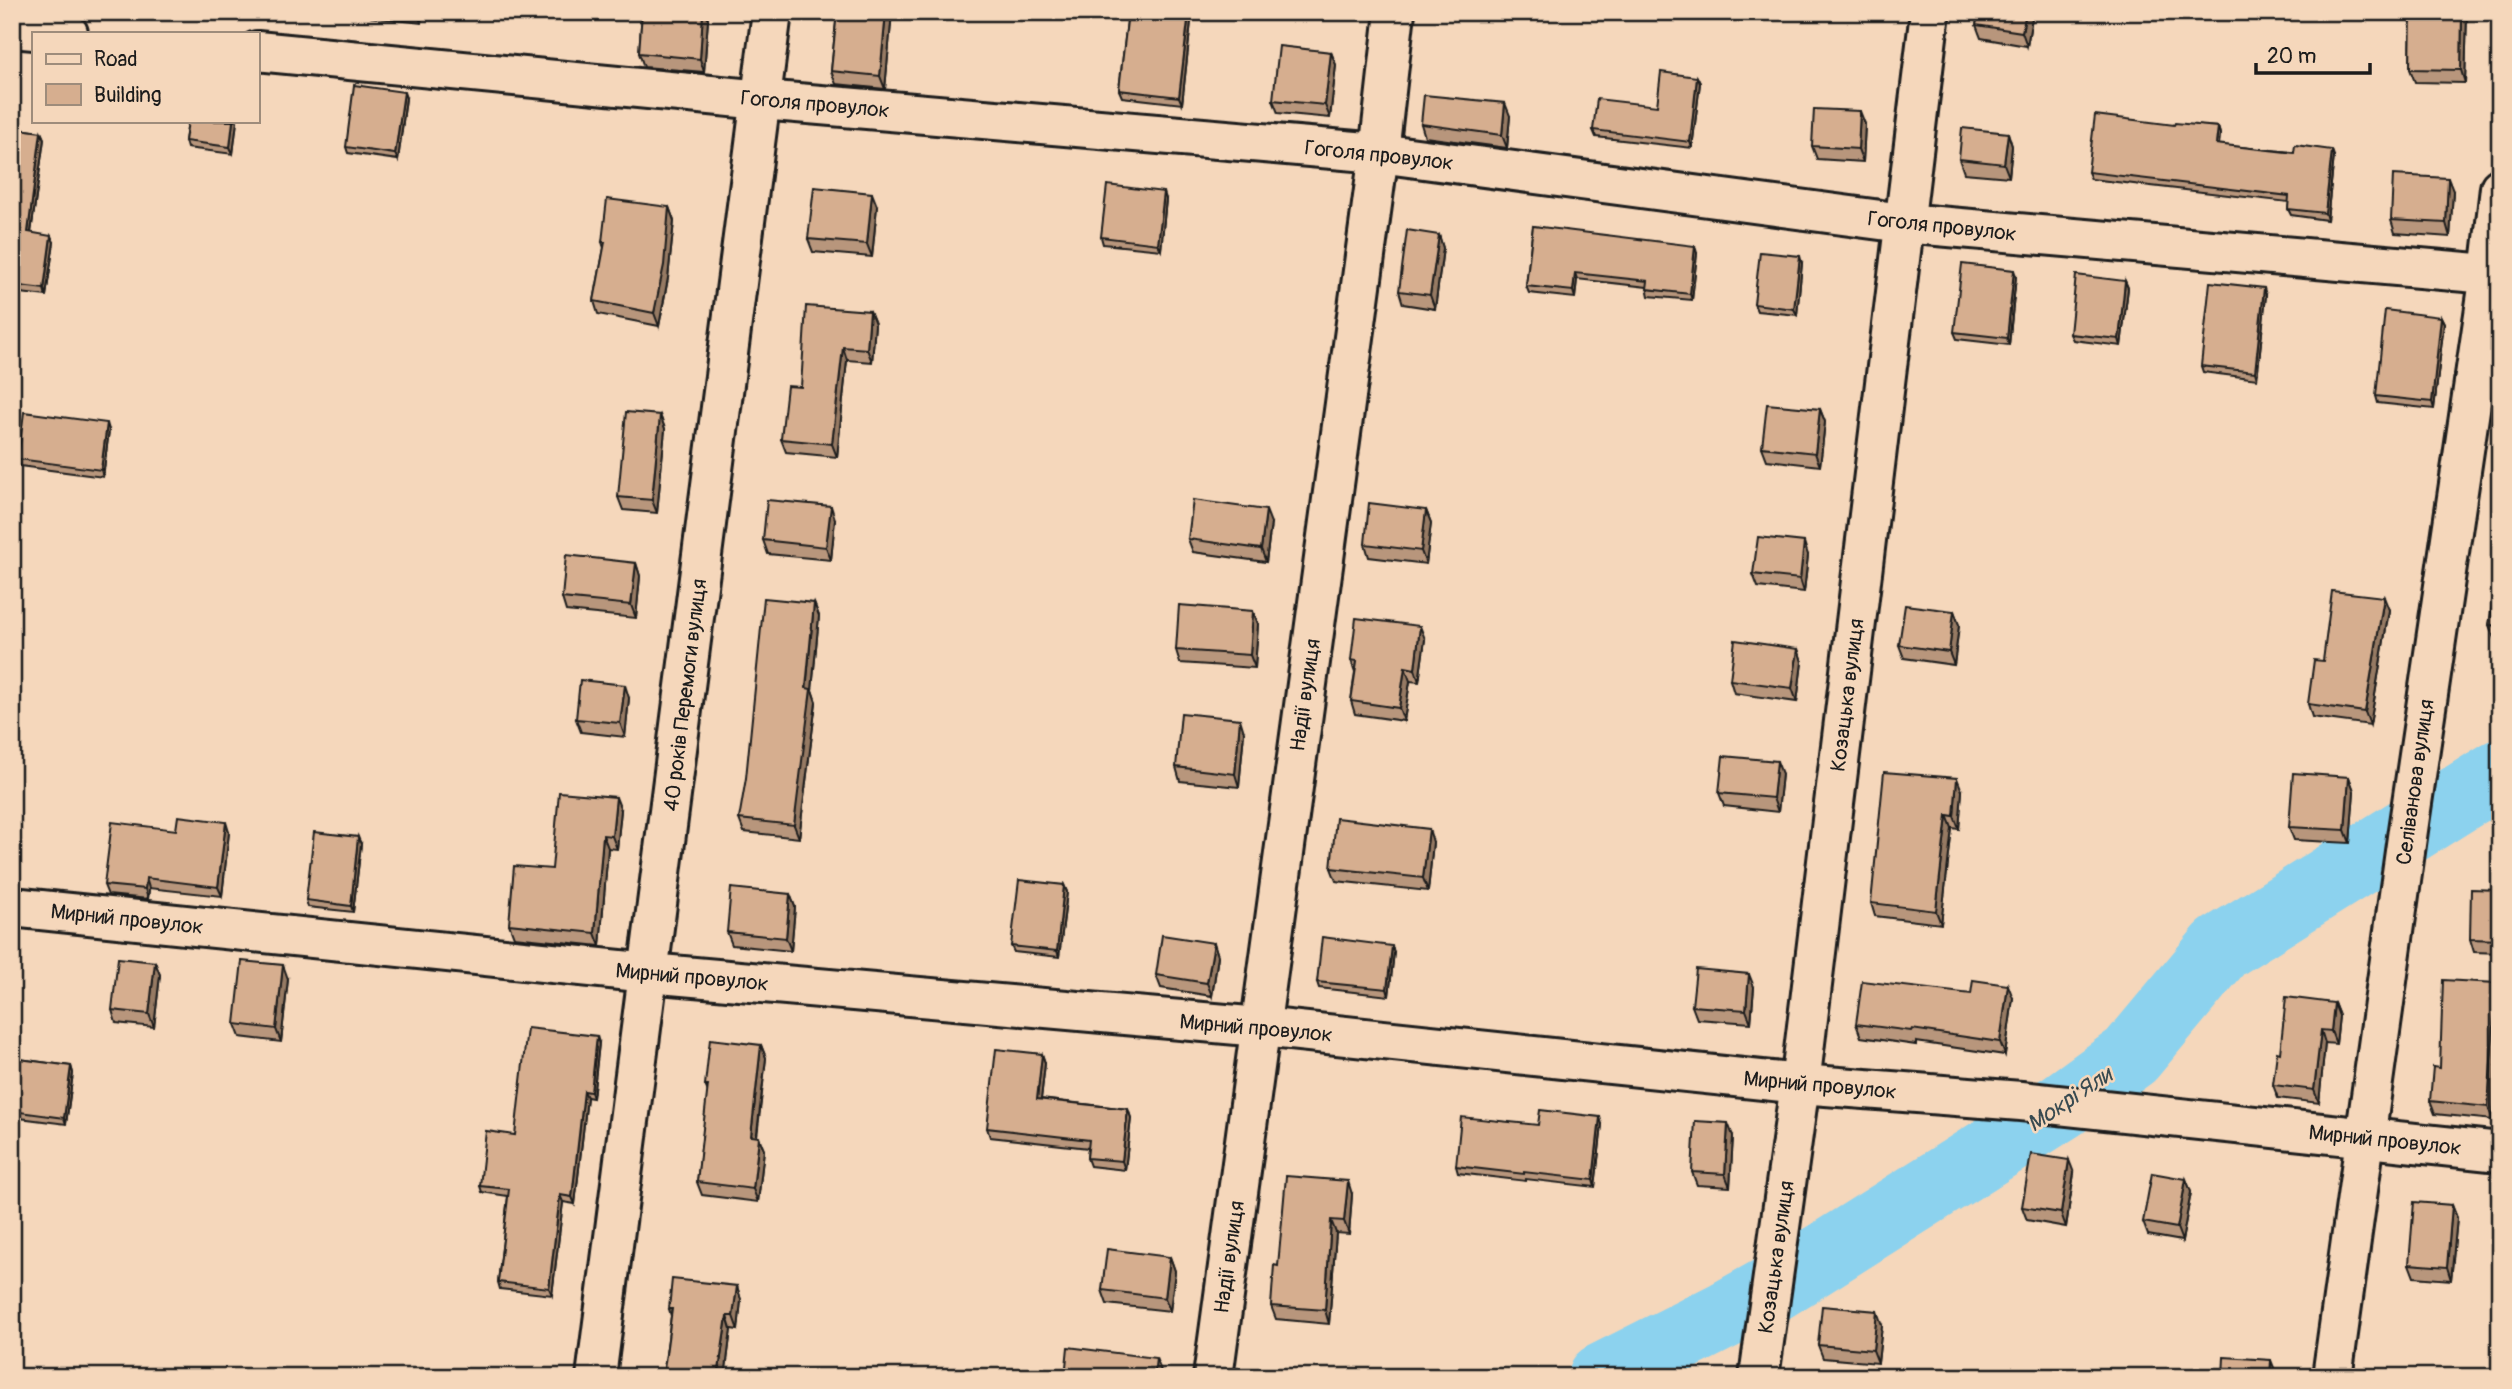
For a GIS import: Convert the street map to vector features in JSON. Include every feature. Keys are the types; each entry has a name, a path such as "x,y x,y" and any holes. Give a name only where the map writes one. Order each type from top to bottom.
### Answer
{"street":[{"name":"40 років Перемоги вулиця","path":"596,1377 772,12"},
{"name":"Надії вулиця","path":"1213,1377 1379,153 1395,12"},
{"name":"Козацька вулиця","path":"1759,1377 1800,1084 1930,12"},
{"path":"12,28 57,32"},
{"name":"Гоголя провулок","path":"259,51 762,100 1379,153 1903,223 2495,274"},
{"name":"Селіванова вулиця","path":"2332,1377 2364,1139 2495,274 2500,188"},
{"name":"Мирний провулок","path":"12,907 649,973 1260,1027 1800,1084 2021,1101 2500,1152"}],"building":[{"path":"384,12 419,12 419,17"},
{"path":"642,12 703,12 700,59 639,53"},
{"path":"837,12 886,12 880,76 831,71"},
{"path":"1128,12 1189,12 1179,97 1119,90"},
{"path":"1979,12 2026,12 2022,32 1976,25"},
{"path":"2411,12 2462,12 2461,70 2410,69"},
{"path":"1279,46 1331,52 1325,105 1273,100"},
{"path":"1661,72 1697,77 1690,142 1593,130 1597,99 1657,106"},
{"path":"354,85 404,92 395,154 346,147"},
{"path":"1424,95 1505,103 1502,135 1421,124"},
{"path":"1814,109 1860,111 1858,149 1812,146"},
{"path":"2095,115 2174,125 2218,127 2216,144 2294,153 2295,145 2332,150 2325,213 2288,209 2289,196 2088,172"},
{"path":"188,122 233,122 230,147 185,141"},
{"path":"12,128 41,132 28,232 51,236 44,289 12,285"},
{"path":"1962,128 2008,133 2004,164 1959,159"},
{"path":"2393,175 2448,178 2446,223 2391,220"},
{"path":"1107,185 1164,192 1158,244 1101,237"},
{"path":"814,187 872,193 867,244 808,239"},
{"path":"607,199 669,207 664,265 654,313 594,301 605,242 602,242"},
{"path":"1533,226 1695,246 1690,294 1647,289 1648,281 1575,273 1573,291 1526,286"},
{"path":"1407,230 1439,235 1430,295 1399,291"},
{"path":"1760,252 1800,256 1794,309 1754,304"},
{"path":"1962,264 2014,270 2007,338 1954,332"},
{"path":"2076,275 2125,281 2119,339 2070,334"},
{"path":"2210,282 2264,288 2255,372 2201,366"},
{"path":"806,306 870,311 867,349 843,347 832,444 781,439 787,386 801,387"},
{"path":"2385,310 2441,317 2432,402 2376,396"},
{"path":"1767,404 1820,409 1815,453 1762,447"},
{"path":"24,412 107,423 101,470 18,459"},
{"path":"626,412 660,415 652,500 618,497"},
{"path":"767,500 831,506 826,547 763,540"},
{"path":"1193,500 1266,510 1261,549 1188,539"},
{"path":"1369,503 1426,510 1421,551 1365,544"},
{"path":"1758,537 1804,542 1800,579 1753,574"},
{"path":"566,555 636,563 631,605 562,598"},
{"path":"2495,585 2500,586 2500,626 2489,625"},
{"path":"2332,591 2384,597 2365,712 2308,704 2314,660 2323,661"},
{"path":"764,598 814,603 806,688 811,689 794,825 739,819 746,778"},
{"path":"1179,605 1253,611 1250,655 1176,650"},
{"path":"1905,605 1954,611 1949,652 1899,645"},
{"path":"1356,618 1420,626 1415,669 1405,667 1399,708 1351,701 1357,661 1351,660"},
{"path":"1735,640 1798,649 1792,688 1730,680"},
{"path":"580,680 625,685 620,723 576,719"},
{"path":"1181,713 1240,719 1235,774 1176,767"},
{"path":"1723,756 1777,761 1773,798 1719,793"},
{"path":"1884,772 1957,778 1954,816 1947,815 1936,911 1871,903"},
{"path":"2293,773 2349,777 2345,830 2289,827"},
{"path":"559,792 616,797 612,836 603,835 595,933 509,924 514,866 552,869"},
{"path":"178,816 226,822 218,887 146,878 145,889 104,885 112,822 176,830"},
{"path":"1336,818 1429,829 1423,878 1331,868"},
{"path":"314,832 358,837 351,906 306,900"},
{"path":"1019,880 1064,885 1057,951 1011,946"},
{"path":"731,888 790,894 786,938 727,932"},
{"path":"2471,889 2500,890 2500,940 2470,939"},
{"path":"1162,935 1214,943 1207,983 1156,975"},
{"path":"1322,937 1392,946 1387,989 1317,982"},
{"path":"118,958 155,962 149,1014 112,1010"},
{"path":"242,961 283,965 276,1029 235,1024"},
{"path":"1696,969 1749,974 1746,1010 1692,1006"},
{"path":"1973,980 2008,985 2000,1042 1856,1024 1862,981 1971,994"},
{"path":"2443,980 2496,983 2488,1107 2430,1101 2433,1067 2440,1068"},
{"path":"2286,997 2334,1003 2331,1031 2321,1030 2314,1090 2273,1085 2277,1052 2280,1053"},
{"path":"527,1028 597,1036 591,1092 584,1091 572,1197 560,1195 549,1288 498,1282 509,1189 480,1186 486,1131 515,1135"},
{"path":"710,1039 761,1045 751,1136 759,1137 753,1189 697,1182 708,1085 705,1085"},
{"path":"996,1049 1042,1054 1037,1099 1128,1109 1122,1161 1087,1158 1089,1140 987,1128"},
{"path":"12,1058 71,1066 64,1118 12,1111"},
{"path":"1540,1110 1600,1117 1593,1180 1456,1166 1461,1117 1538,1125"},
{"path":"1695,1121 1728,1123 1725,1174 1692,1172"},
{"path":"2031,1154 2069,1160 2061,1213 2022,1207"},
{"path":"2152,1173 2186,1179 2177,1228 2143,1222"},
{"path":"1286,1176 1348,1181 1344,1221 1331,1220 1325,1310 1271,1306 1274,1265 1278,1266"},
{"path":"2414,1202 2452,1205 2447,1267 2409,1264"},
{"path":"1107,1249 1170,1257 1165,1298 1102,1290"},
{"path":"672,1279 737,1286 733,1316 727,1316 718,1377 663,1377 672,1309 669,1309"},
{"path":"1822,1306 1877,1311 1873,1350 1818,1345"},
{"path":"1068,1347 1156,1358 1154,1377 1065,1377"},
{"path":"2224,1357 2271,1360 2270,1377 2223,1377"}],"waterway":[{"name":"Мокрі Яли","path":"1602,1377 1772,1289 2062,1106 2131,1056 2221,948 2500,773"}]}
